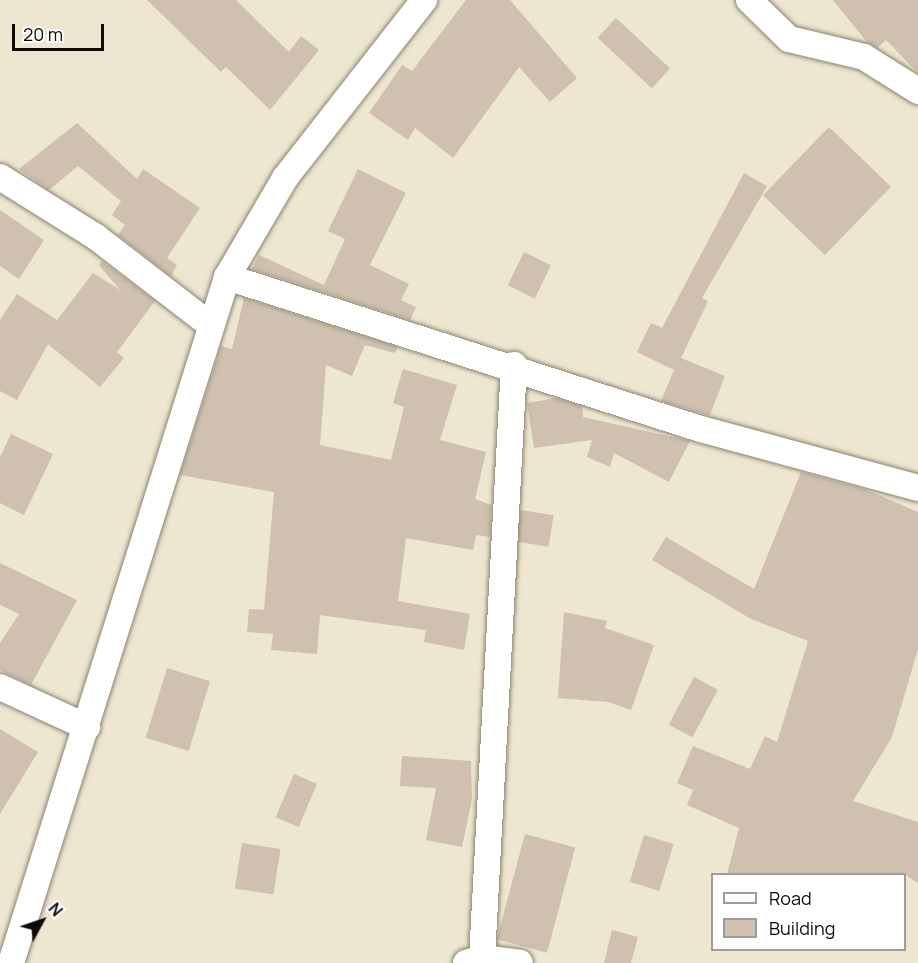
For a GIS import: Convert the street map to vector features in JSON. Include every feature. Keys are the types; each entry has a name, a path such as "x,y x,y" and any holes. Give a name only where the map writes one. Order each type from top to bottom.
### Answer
{"street":[{"path":"11,963 87,727 209,324 227,277 285,178 424,0"},
{"path":"749,0 789,39 864,57 918,91"},
{"path":"0,177 96,237 209,324"},
{"path":"227,277 514,365 701,429 918,488"},
{"path":"514,365 474,960 520,963"},
{"path":"0,687 87,727"}],"building":[{"path":"147,0 236,0 289,52 301,36 319,50 270,110 226,67 221,72"},
{"path":"466,0 510,0 577,78 550,102 519,67 453,158 415,128 408,140 369,113 402,65 412,71"},
{"path":"833,0 918,0 918,73 886,40 877,48 867,42"},
{"path":"616,18 670,68 652,88 598,38"},
{"path":"77,123 137,179 143,169 200,208 167,258 177,265 171,276 118,235 125,225 112,215 121,201 78,166 49,190 19,169"},
{"path":"829,127 891,187 825,255 763,195"},
{"path":"358,169 406,193 370,265 409,284 401,300 416,307 410,320 252,269 259,255 324,285 345,239 328,231"},
{"path":"744,173 767,186 702,298 708,301 681,358 725,376 710,415 661,401 674,370 637,352 651,323 662,328"},
{"path":"0,210 44,240 19,279 0,266"},
{"path":"524,252 551,265 535,298 508,285"},
{"path":"102,261 155,301 117,352 124,358 100,387 48,344 17,400 0,391 0,320 17,294 57,320 93,273 120,290 99,265"},
{"path":"244,298 398,347 395,353 365,345 352,376 326,365 320,445 391,460 404,407 393,403 403,369 457,385 440,440 486,452 475,499 491,505 490,537 476,535 473,550 406,538 398,601 470,614 464,650 424,642 426,630 320,615 317,654 271,650 273,634 247,632 249,609 264,610 274,492 180,475 221,346 232,349"},
{"path":"556,398 582,406 583,417 690,441 669,482 614,453 610,467 587,457 592,440 534,448 527,403"},
{"path":"11,434 53,454 24,515 0,503 0,457"},
{"path":"801,472 867,490 918,512 918,649 892,737 853,801 918,822 918,883 906,873 727,873 739,828 687,805 693,790 677,783 693,746 750,769 765,736 777,742 808,641 751,619 652,560 666,537 754,589"},
{"path":"521,510 554,515 549,547 516,542"},
{"path":"0,563 77,600 31,685 0,670 0,643 19,614 0,605"},
{"path":"564,612 607,621 605,628 654,645 631,710 608,702 558,698"},
{"path":"167,668 210,681 189,751 146,738"},
{"path":"694,677 718,690 692,737 669,725"},
{"path":"0,729 38,752 0,814"},
{"path":"402,756 471,761 472,799 462,847 426,840 436,788 400,786"},
{"path":"294,774 317,784 299,827 276,817"},
{"path":"525,834 575,847 547,953 497,939"},
{"path":"644,835 674,844 659,891 630,882"},
{"path":"242,843 281,849 273,895 235,888"},
{"path":"612,930 638,937 631,963 604,963"}]}
